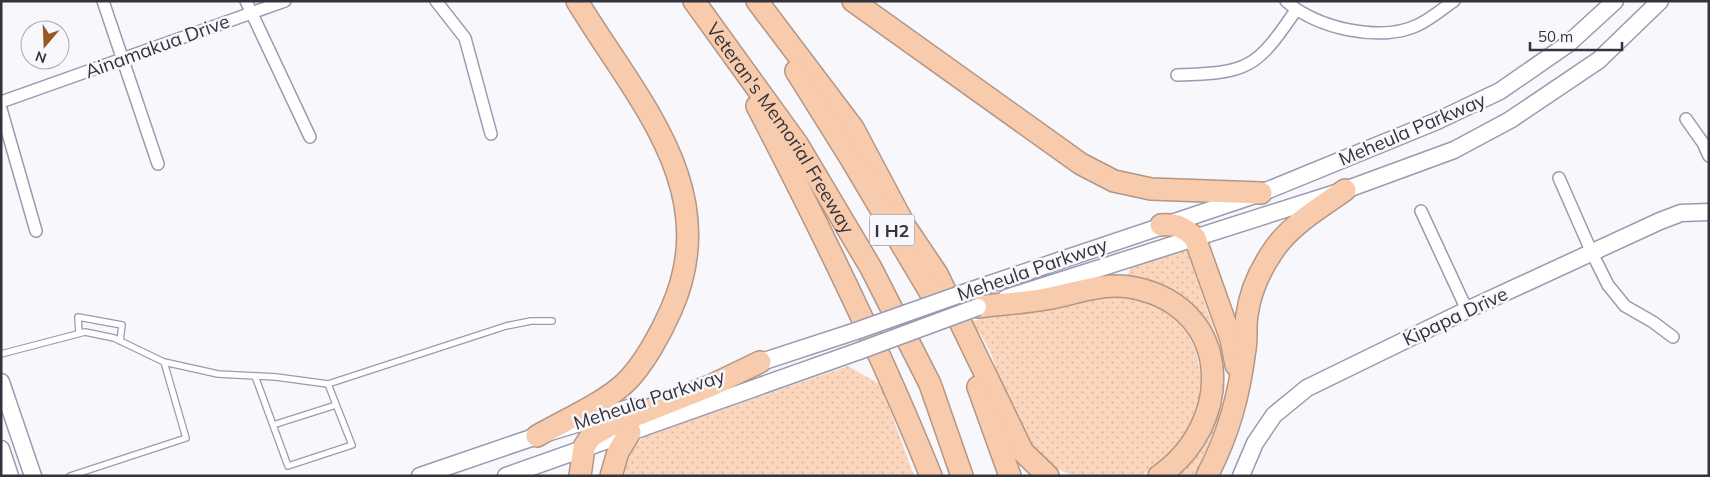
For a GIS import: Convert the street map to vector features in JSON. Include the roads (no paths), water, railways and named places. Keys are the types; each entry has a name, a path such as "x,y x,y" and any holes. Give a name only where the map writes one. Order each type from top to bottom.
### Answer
{"highway":[{"path":"537,436 604,398 625,383 663,330 681,287 688,250 688,214 678,174 662,135 577,1"},
{"name":"Veteran's Memorial Freeway","path":"694,1 798,145 871,268 930,384 962,476"},
{"name":"Veteran's Memorial Freeway","path":"743,1 800,76 954,332 988,410 1010,476"},
{"path":"757,1 853,128 906,228 936,274 1024,452 1048,476"},
{"path":"853,1 1081,164 1114,181 1151,189 1261,193"},
{"path":"720,35 804,198 897,390 931,476"},
{"path":"1207,476 1224,443 1237,395 1245,348 1247,314 1260,273 1274,250 1296,226 1345,190"},
{"path":"1162,225 1175,224 1186,228 1195,238 1231,339 1237,369 1237,395"},
{"path":"975,298 1045,300 1108,286 1134,287 1163,295 1184,310 1198,328 1209,353 1214,377 1204,422 1195,441 1177,461 1159,476"},
{"path":"580,476 584,447 591,436 609,426 710,386 760,362"},
{"path":"610,476 618,452 630,432"}],"main road":[{"name":"Meheula Parkway","path":"506,476 859,351 975,298 1162,225 1261,193 1437,121 1500,91 1568,44 1614,1"},
{"name":"Meheula Parkway","path":"420,476 537,436 622,410 856,330 1195,238 1345,190 1454,150 1510,120 1600,60 1660,1"},
{"name":"Kipapa Drive","path":"1241,476 1255,443 1274,415 1300,393 1334,374 1467,310 1674,216 1709,212"},
{"path":"1,382 33,476"},
{"path":"1,449 10,476"}],"street":[{"path":"103,1 158,164"},
{"path":"246,1 249,13 310,137"},
{"name":"Ainamakua Drive","path":"1,102 285,1"},
{"path":"436,1 465,38 491,134"},
{"path":"1286,1 1296,10 1352,31 1380,33 1417,26 1454,1"},
{"path":"1177,75 1222,74 1252,63 1271,47 1296,10"},
{"path":"1,109 36,232"},
{"path":"1686,120 1703,143 1709,156"},
{"path":"1559,178 1608,285 1625,306 1673,337"},
{"path":"1421,211 1467,310"}],"lane":[{"path":"79,333 78,317 98,320 122,326 120,341"},
{"path":"1,354 85,332 120,341 164,362 218,374 328,384 506,326 531,321 552,321"},
{"path":"70,476 186,438 164,362"},
{"path":"255,376 288,466 352,445 328,384"},
{"path":"273,425 336,405"}]}
